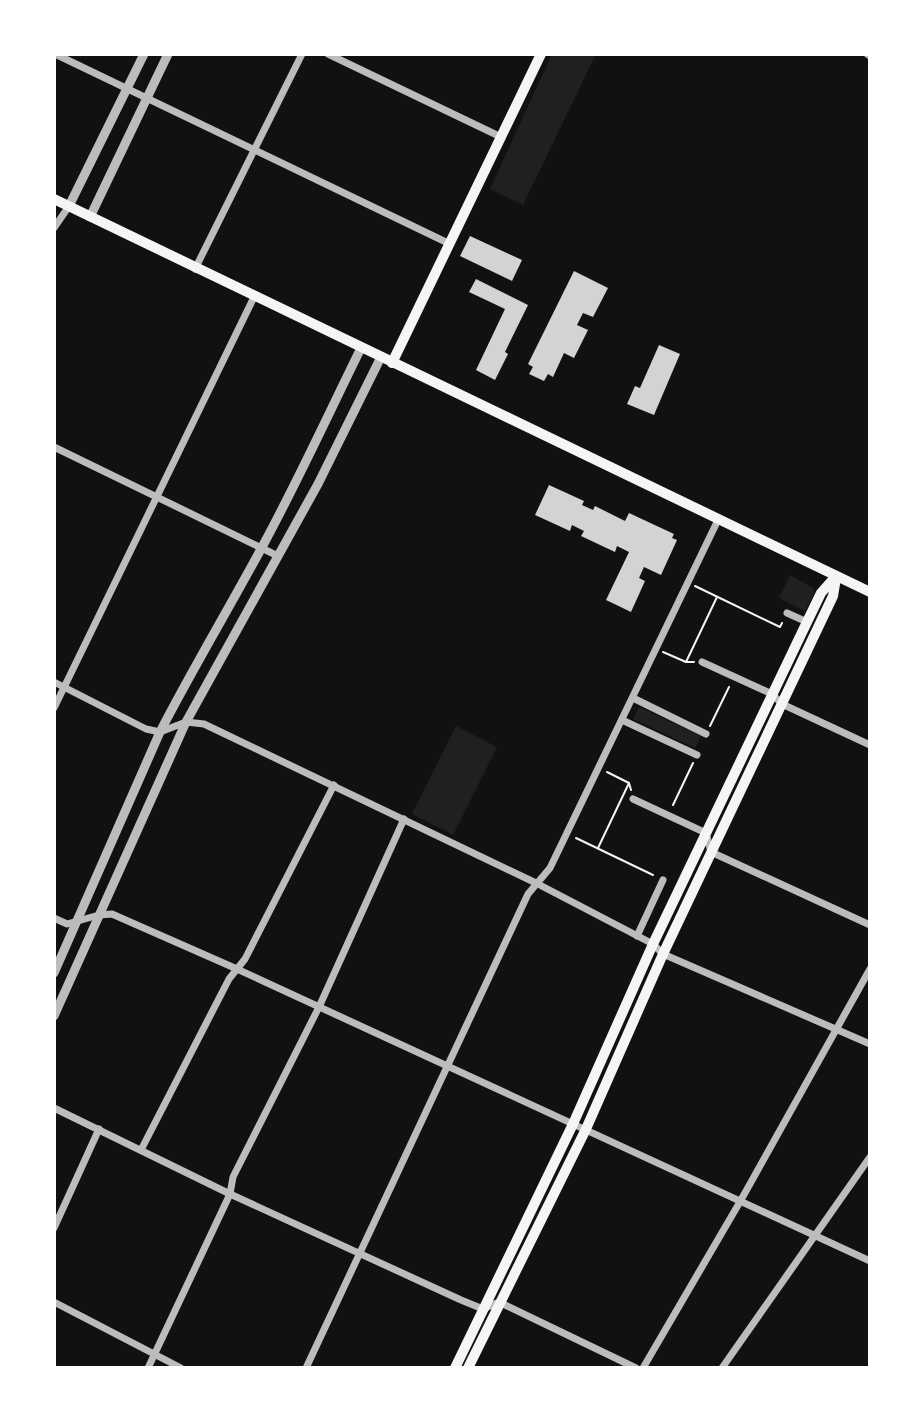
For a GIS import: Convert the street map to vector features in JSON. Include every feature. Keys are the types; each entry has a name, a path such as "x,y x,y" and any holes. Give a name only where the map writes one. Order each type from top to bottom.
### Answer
{"main road":[{"path":"392,363 541,54"},
{"path":"54,200 870,592"},
{"path":"455,1368 573,1124 653,944 772,694 821,593 836,576"},
{"path":"468,1368 586,1129 663,954 833,596 836,576"}],"street":[{"path":"55,54 450,244"},
{"path":"54,228 69,206 144,54"},
{"path":"90,217 168,54"},
{"path":"195,269 302,54"},
{"path":"328,54 501,137"},
{"path":"54,708 254,296"},
{"path":"54,973 160,732 262,548 361,348"},
{"path":"54,1016 186,722 318,484 381,358"},
{"path":"54,447 278,556"},
{"path":"306,1368 528,894 550,868 718,520"},
{"path":"787,613 807,622"},
{"path":"702,662 772,694 782,704 870,745"},
{"path":"54,682 146,730 160,732 186,722 204,724 536,883 653,944 663,954 870,1044"},
{"path":"633,698 706,734"},
{"path":"622,720 696,755"},
{"path":"141,1150 229,979 245,960 334,785"},
{"path":"633,799 706,833 711,852 870,925"},
{"path":"148,1368 230,1194 233,1177 318,1007 404,819"},
{"path":"637,936 663,880"},
{"path":"54,918 67,923 112,914 870,1261"},
{"path":"643,1368 741,1200 870,969"},
{"path":"54,1108 230,1194 483,1309 499,1303 636,1368"},
{"path":"54,1228 99,1129"},
{"path":"722,1368 870,1157"},
{"path":"54,1302 181,1368"}],"path":[{"path":"688,582 780,627 787,613"},
{"path":"686,662 717,596"},
{"path":"656,649 686,662 702,662"},
{"path":"599,768 629,783 633,799"},
{"path":"598,849 629,783"},
{"path":"567,834 663,880"}],"shaded area":[{"path":"552,54 596,54 523,205 490,189"},
{"path":"790,575 813,588 814,593 805,611 779,598"},
{"path":"639,707 701,736 695,748 633,719"},
{"path":"456,726 497,747 453,835 412,814"}],"building":[{"path":"470,236 522,260 512,281 460,256"},
{"path":"574,271 608,288 593,317 583,313 577,325 588,330 574,358 564,353 553,377 548,374 544,381 529,374 533,367 528,364"},
{"path":"476,279 528,305 505,352 508,354 495,380 476,370 505,309 469,292"},
{"path":"659,345 680,354 654,415 627,404 635,386 640,388"},
{"path":"549,485 584,501 582,505 593,510 595,506 625,521 629,513 674,534 672,538 677,540 661,575 644,567 639,578 645,581 631,612 606,600 629,552 617,546 615,552 581,536 584,531 572,525 570,531 535,515"}]}
